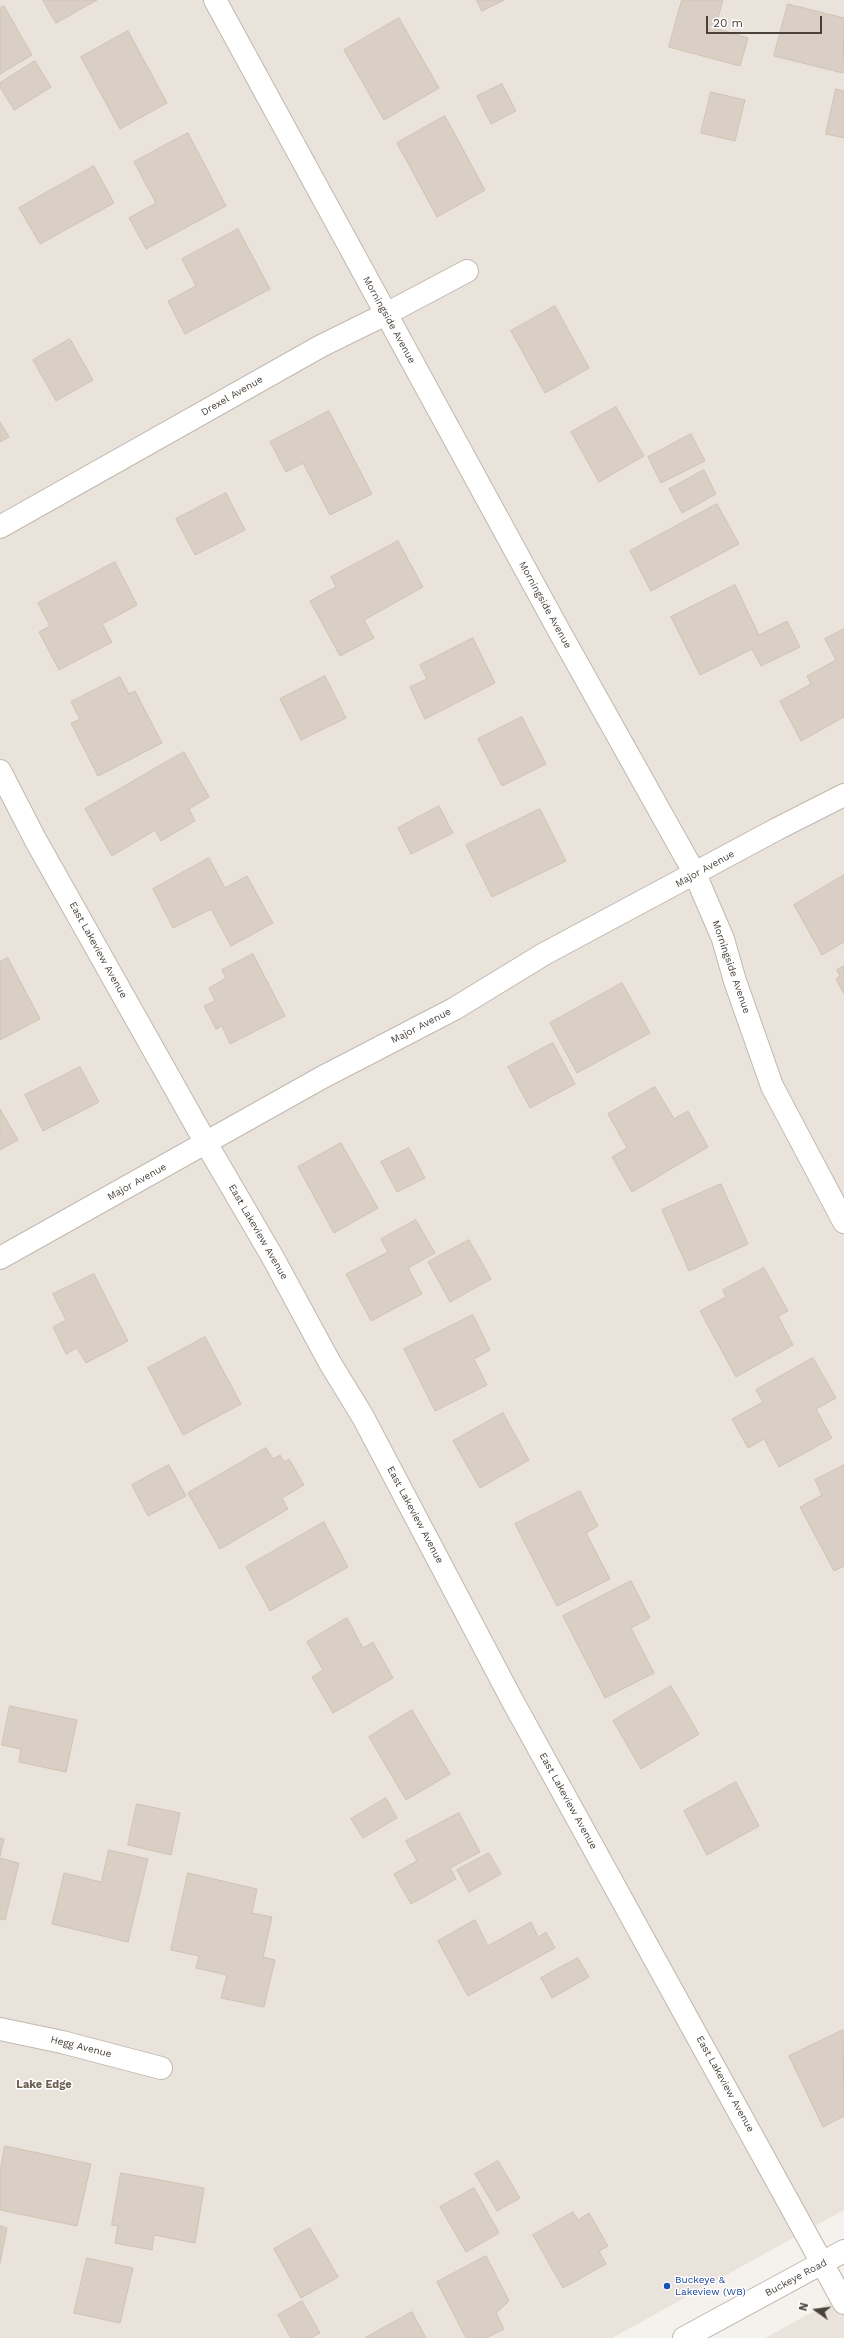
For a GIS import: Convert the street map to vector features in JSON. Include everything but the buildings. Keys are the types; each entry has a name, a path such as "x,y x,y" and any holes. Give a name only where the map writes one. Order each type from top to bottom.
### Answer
{"street":[{"name":"Morningside Avenue","path":"215,0 558,629 696,874 723,939 772,1086 844,1222"},
{"name":"Drexel Avenue","path":"0,527 321,346 386,314 467,271"},
{"name":"East Lakeview Avenue","path":"0,771 35,839 206,1143 272,1256 330,1363 363,1416 512,1700 844,2303"},
{"name":"Major Avenue","path":"0,1258 321,1078 454,1009 544,954 696,874 777,829 844,795"},
{"name":"Hegg Avenue","path":"0,2029 62,2042 161,2068"},
{"name":"Buckeye Road","path":"684,2338 844,2251"}],"shaded area":[{"path":"0,0 844,0 844,2210 612,2338 0,2338"},
{"path":"844,2295 844,2338 765,2338"}],"place":[{"name":"Buckeye & Lakeview (WB)","path":"667,2286"}],"district":[{"name":"Lake Edge","path":"44,2085"}]}
